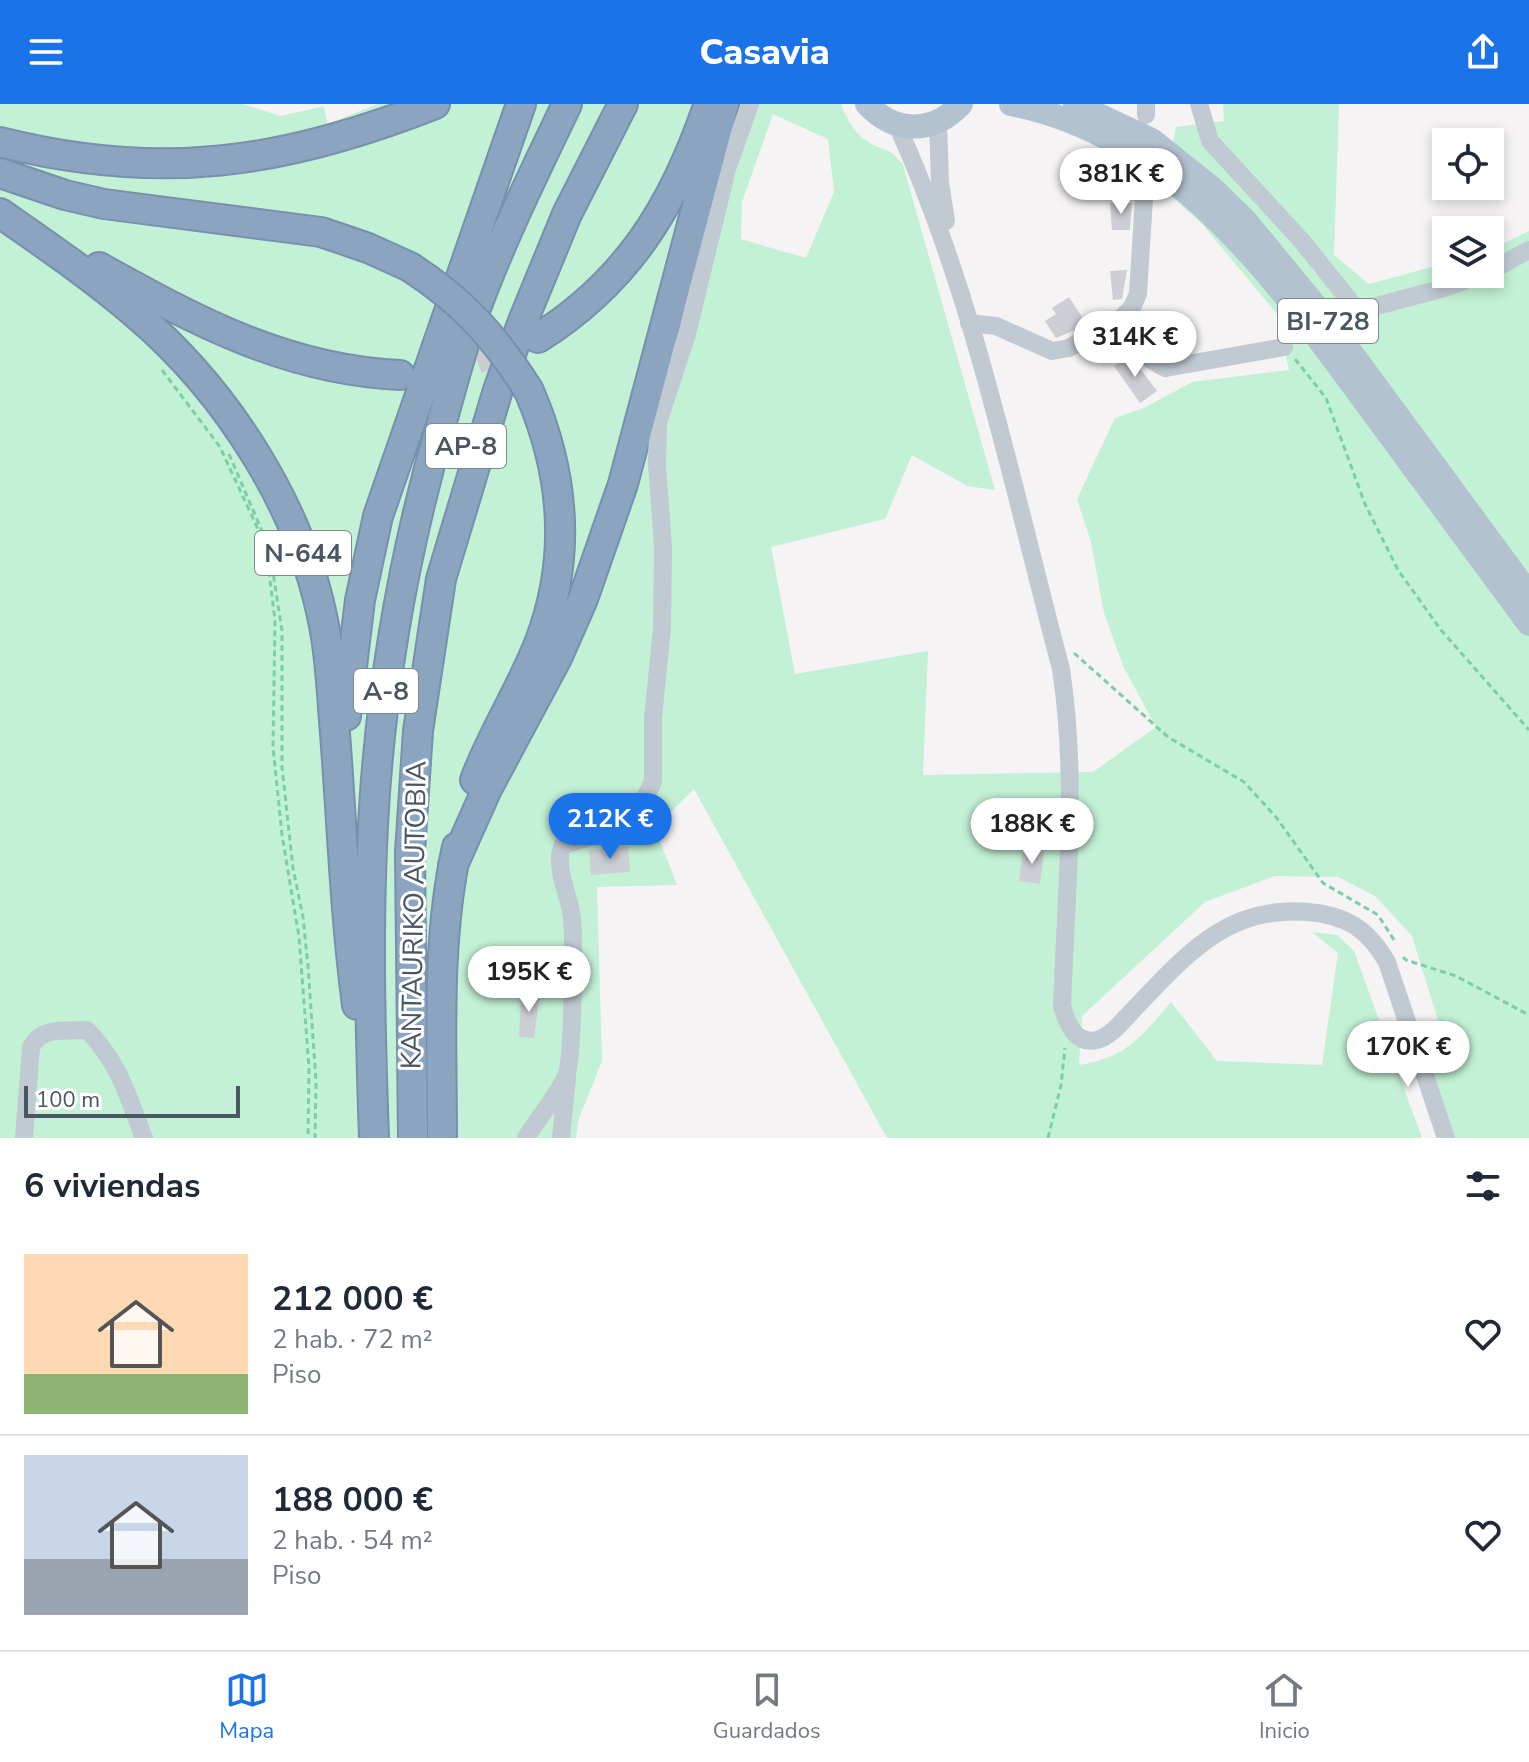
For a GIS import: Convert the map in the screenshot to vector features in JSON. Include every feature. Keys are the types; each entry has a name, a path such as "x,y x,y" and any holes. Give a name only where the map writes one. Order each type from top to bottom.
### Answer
{"highway":[{"path":"382,123 410,104"},
{"path":"0,142 48,154 116,163 178,165 280,154 342,138 435,104"},
{"path":"374,1129 351,962 339,785 360,600 378,516 521,104"},
{"name":"KANTAURIKO AUTOBIA","path":"374,1129 375,794 392,641 407,553 430,461 476,309 522,197 567,104"},
{"name":"AP-8","path":"441,579 459,471 481,391 506,317 553,201 601,104"},
{"name":"KANTAURIKO AUTOBIA","path":"413,1138 410,852 418,731 441,579 498,390 523,321 567,214 623,104"},
{"path":"670,193 694,104"},
{"path":"538,338 581,308 610,282 638,250 670,193 708,104"},
{"path":"453,865 487,789 557,658 583,599 623,484 724,104"},
{"path":"0,173 65,195 104,204 321,232 368,248 410,267 469,311 500,345 529,391 544,426 558,486 560,553 553,601 539,643 490,741 466,801 453,865 442,932 442,1138"},
{"name":"N-644","path":"0,212 137,314 178,353 218,401 250,448 280,500 319,600 326,634 339,785"},
{"name":"N-644","path":"0,212 139,289 236,337 326,368 400,375"}],"main road":[{"path":"867,104 885,120 910,127 938,123 961,104"},
{"name":"BI-728","path":"1011,104 1049,113 1142,156 1200,202 1232,233 1314,332 1529,624"},
{"name":"BI-728","path":"1075,104 1152,140 1212,188 1245,220 1328,321 1529,594"}],"street":[{"path":"561,1138 572,1015 572,913 559,856 562,846 632,822 653,782 653,718 662,628 663,547 657,465 658,423 687,334 727,169 750,104"},
{"path":"1199,104 1210,141 1301,240 1358,311 1444,288"},
{"path":"938,123 940,182 953,267"},
{"path":"897,125 925,187 953,267 1053,637 1069,723 1069,841 1062,1006 1070,1029 1079,1038 1096,1040 1114,1030 1186,956 1217,930 1276,911 1328,914 1353,924 1374,940 1387,962 1446,1138"},
{"path":"969,323 996,326 1052,351 1069,348 1121,318 1132,307 1138,294 1145,182"},
{"path":"1504,263 1529,250"},
{"path":"1121,318 1140,351 1152,363 1166,368 1284,347"},
{"path":"24,1138 31,1047 48,1031 87,1030 108,1051 144,1138"},
{"path":"526,1138 567,1074"}],"path":[{"path":"1284,347 1326,398 1365,504 1398,570 1441,630 1529,730"},
{"path":"308,1138 309,1068 299,937 282,835 273,747 275,621 268,563 257,527 220,447 164,369 195,402 227,450 247,491 272,566 282,631 280,720 286,816 308,966 316,1081 315,1138"},
{"path":"1053,637 1089,665 1168,737 1244,782 1276,817 1323,883 1378,915 1406,960 1456,976 1529,1015"},
{"path":"1048,1138 1070,1029"}],"green space":[{"path":"0,104 242,104 281,116 324,106 327,124 378,104 841,104 849,122 861,137 891,153 903,165 995,490 967,486 912,455 885,519 771,547 795,674 928,651 923,775 1093,772 1156,727 1124,668 1104,613 1091,542 1077,499 1115,418 1146,407 1192,382 1289,370 1277,314 1203,225 1164,190 1176,127 1224,121 1223,104 1339,104 1334,255 1369,284 1432,267 1432,288 1504,288 1504,243 1529,231 1529,1138 1455,1138 1433,1073 1454,1072 1412,936 1375,896 1338,877 1275,876 1205,902 1082,1016 1079,1065 1121,1051 1141,1035 1171,1002 1217,1061 1322,1065 1338,953 1312,932 1337,935 1354,951 1422,1138 887,1138 694,789 655,828 677,885 597,887 602,1061 578,1121 576,1138 0,1138","holes":["773,114 828,139 834,192 806,258 741,239 742,202"]}],"building":[{"path":"1110,203 1132,203 1130,230 1112,230"},
{"path":"1127,270 1122,299 1113,300 1110,271"},
{"path":"1069,297 1084,320 1076,326 1077,329 1056,338 1045,321 1056,314 1052,308"},
{"path":"1130,355 1157,391 1140,403 1114,366"},
{"path":"628,846 630,872 591,875 589,850"},
{"path":"1023,849 1044,851 1040,884 1019,881"},
{"path":"521,993 540,993 534,1038 519,1037"}],"tunnel":[{"path":"436,369 466,363 523,344"}]}
